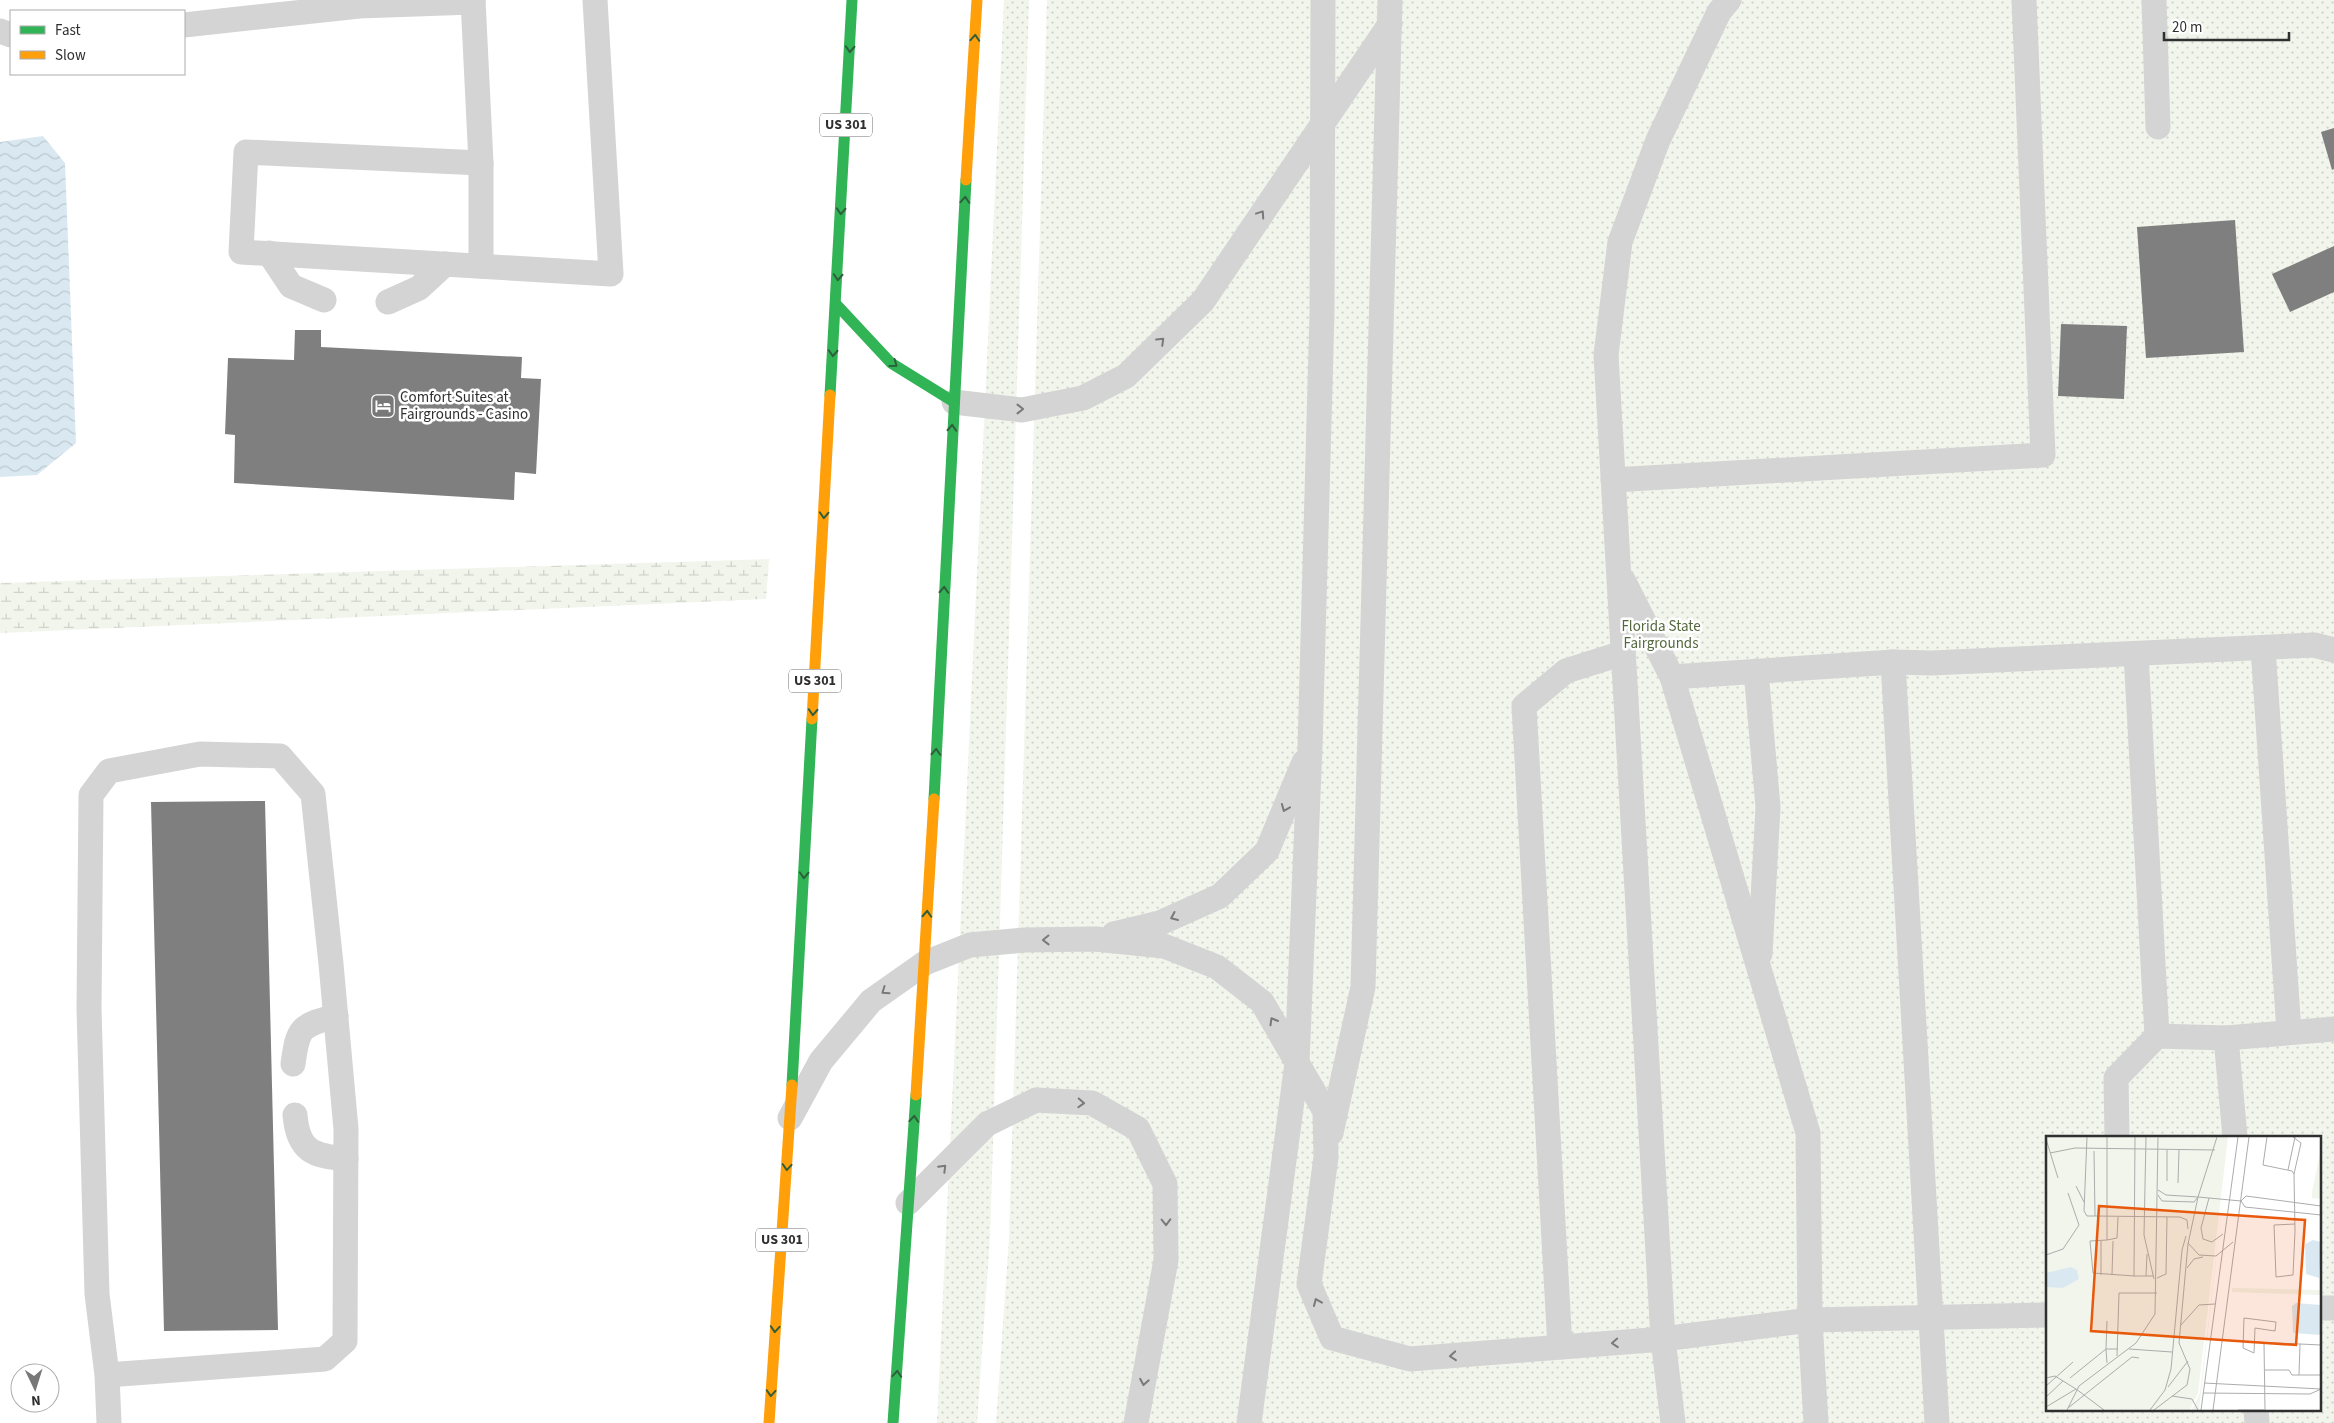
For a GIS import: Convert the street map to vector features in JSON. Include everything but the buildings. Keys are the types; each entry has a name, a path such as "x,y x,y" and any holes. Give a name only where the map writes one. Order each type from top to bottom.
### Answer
{"main road":[{"name":"US 301","path":"769,1423 790,1118 852,0"},
{"path":"894,1423 925,963 977,0"},
{"path":"836,304 891,363 954,402"}],"lane":[{"path":"481,163 246,152 241,252 611,274 595,0"},
{"path":"1249,1423 1297,1063 1310,747 1322,313 1323,0"},
{"path":"1673,1423 1663,1340 1606,354 1620,242 1658,140 1720,12 1729,0"},
{"path":"1613,480 2043,455 2024,0"},
{"path":"2154,0 2158,127"},
{"path":"185,25 358,3 473,1 481,163 481,266"},
{"path":"954,402 1022,410 1083,398 1126,376 1203,301 1322,124 1390,12"},
{"path":"1390,12 1363,987 1326,1157 1309,1284 1332,1338 1410,1359 1663,1340 1810,1320 2046,1315"},
{"path":"269,253 291,286 324,300"},
{"path":"388,302 419,288 445,264"},
{"path":"1619,571 1672,677 1808,1133 1810,1320 1816,1423"},
{"path":"1672,677 1893,662 1932,663 2314,646 2334,650"},
{"path":"2263,648 2290,1032"},
{"path":"1560,1347 1524,706 1566,671 1623,653"},
{"path":"2136,654 2157,1036"},
{"path":"1893,662 1937,1423"},
{"path":"1756,671 1768,807 1760,971"},
{"path":"1095,939 1160,923 1220,896 1267,851 1310,747"},
{"path":"107,1376 325,1359 345,1341 346,1129 313,794 280,756 200,754 109,771 91,795 89,1008 97,1294 107,1376 109,1423"},
{"path":"790,1118 821,1061 871,1001 925,963 970,945 1025,940 1095,939 1164,946 1217,967 1262,1002 1325,1111 1326,1157"},
{"path":"293,1064 297,1037 308,1024 336,1016"},
{"path":"2117,1136 2116,1078 2157,1036 2226,1038 2334,1029"},
{"path":"2226,1038 2235,1136"},
{"path":"908,1203 987,1124 1036,1100 1092,1103 1138,1129 1165,1184 1166,1260 1136,1423"},
{"path":"295,1115 296,1133 304,1147 324,1157 346,1159"},
{"path":"2256,1410 2257,1423"}],"green space":[{"path":"1004,0 1029,0 990,1237 977,1423 937,1423"},
{"name":"Florida State Fairgrounds","path":"1047,0 2334,0 2334,1423 996,1423 1009,1239"},
{"path":"769,559 766,599 0,633 0,583"}],"water":[{"path":"43,136 65,163 76,443 37,475 0,477 0,142"}],"traffic: fast":[{"path":"830,395 852,0"},
{"path":"934,799 966,180"},
{"path":"836,304 891,363 954,402"},
{"path":"792,1085 812,719"},
{"path":"893,1423 916,1095"}],"traffic: slow":[{"path":"966,180 977,0"},
{"path":"812,719 830,395"},
{"path":"916,1095 934,799"},
{"path":"769,1423 792,1085"}],"place":[{"name":"Comfort Suites at Fairgrounds - Casino","path":"383,406"}]}
